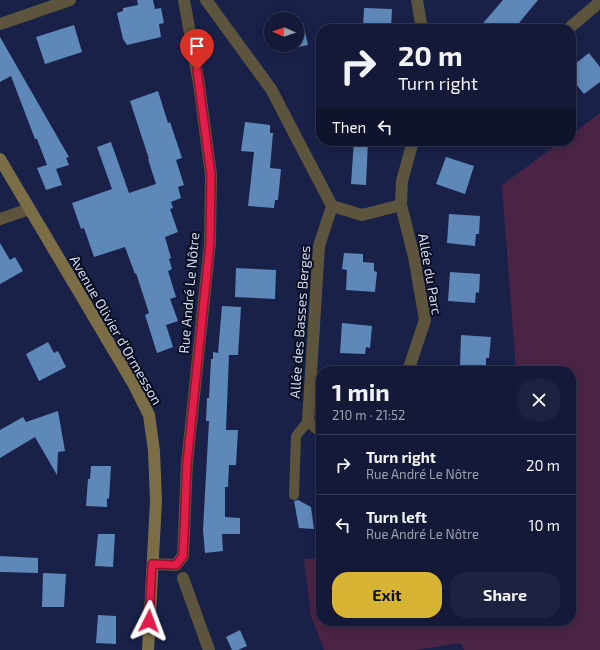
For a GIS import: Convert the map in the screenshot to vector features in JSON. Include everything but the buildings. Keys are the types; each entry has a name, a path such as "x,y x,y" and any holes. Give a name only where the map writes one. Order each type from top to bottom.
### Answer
{"main road":[{"name":"Avenue Olivier d'Ormesson","path":"0,159 134,385 149,415 154,451 156,501 148,650"}],"street":[{"path":"0,24 70,0"},
{"name":"Rue André Le Nôtre","path":"152,564 176,565 183,556 187,463 210,243 211,175 199,84 184,0"},
{"path":"206,0 271,89 332,206 362,215 401,205"},
{"path":"417,0 421,24"},
{"path":"574,24 600,2"},
{"name":"Allée du Parc","path":"410,366 425,320 414,257 401,205 402,181 412,146"},
{"name":"Allée des Basses Berges","path":"308,421 319,246 332,206"},
{"path":"0,219 29,208"},
{"path":"183,578 209,650"}],"lane":[{"path":"294,495 296,436 308,421 316,430"}],"shaded area":[{"path":"600,113 600,650 464,650 461,643 415,650 324,650 311,616 304,559 316,558 316,626 576,626 576,366 516,366 502,185 555,146 576,146 576,131"}],"route":[{"path":"149,621 152,564 176,565 183,556 187,463 210,243 211,175 197,70"}]}
